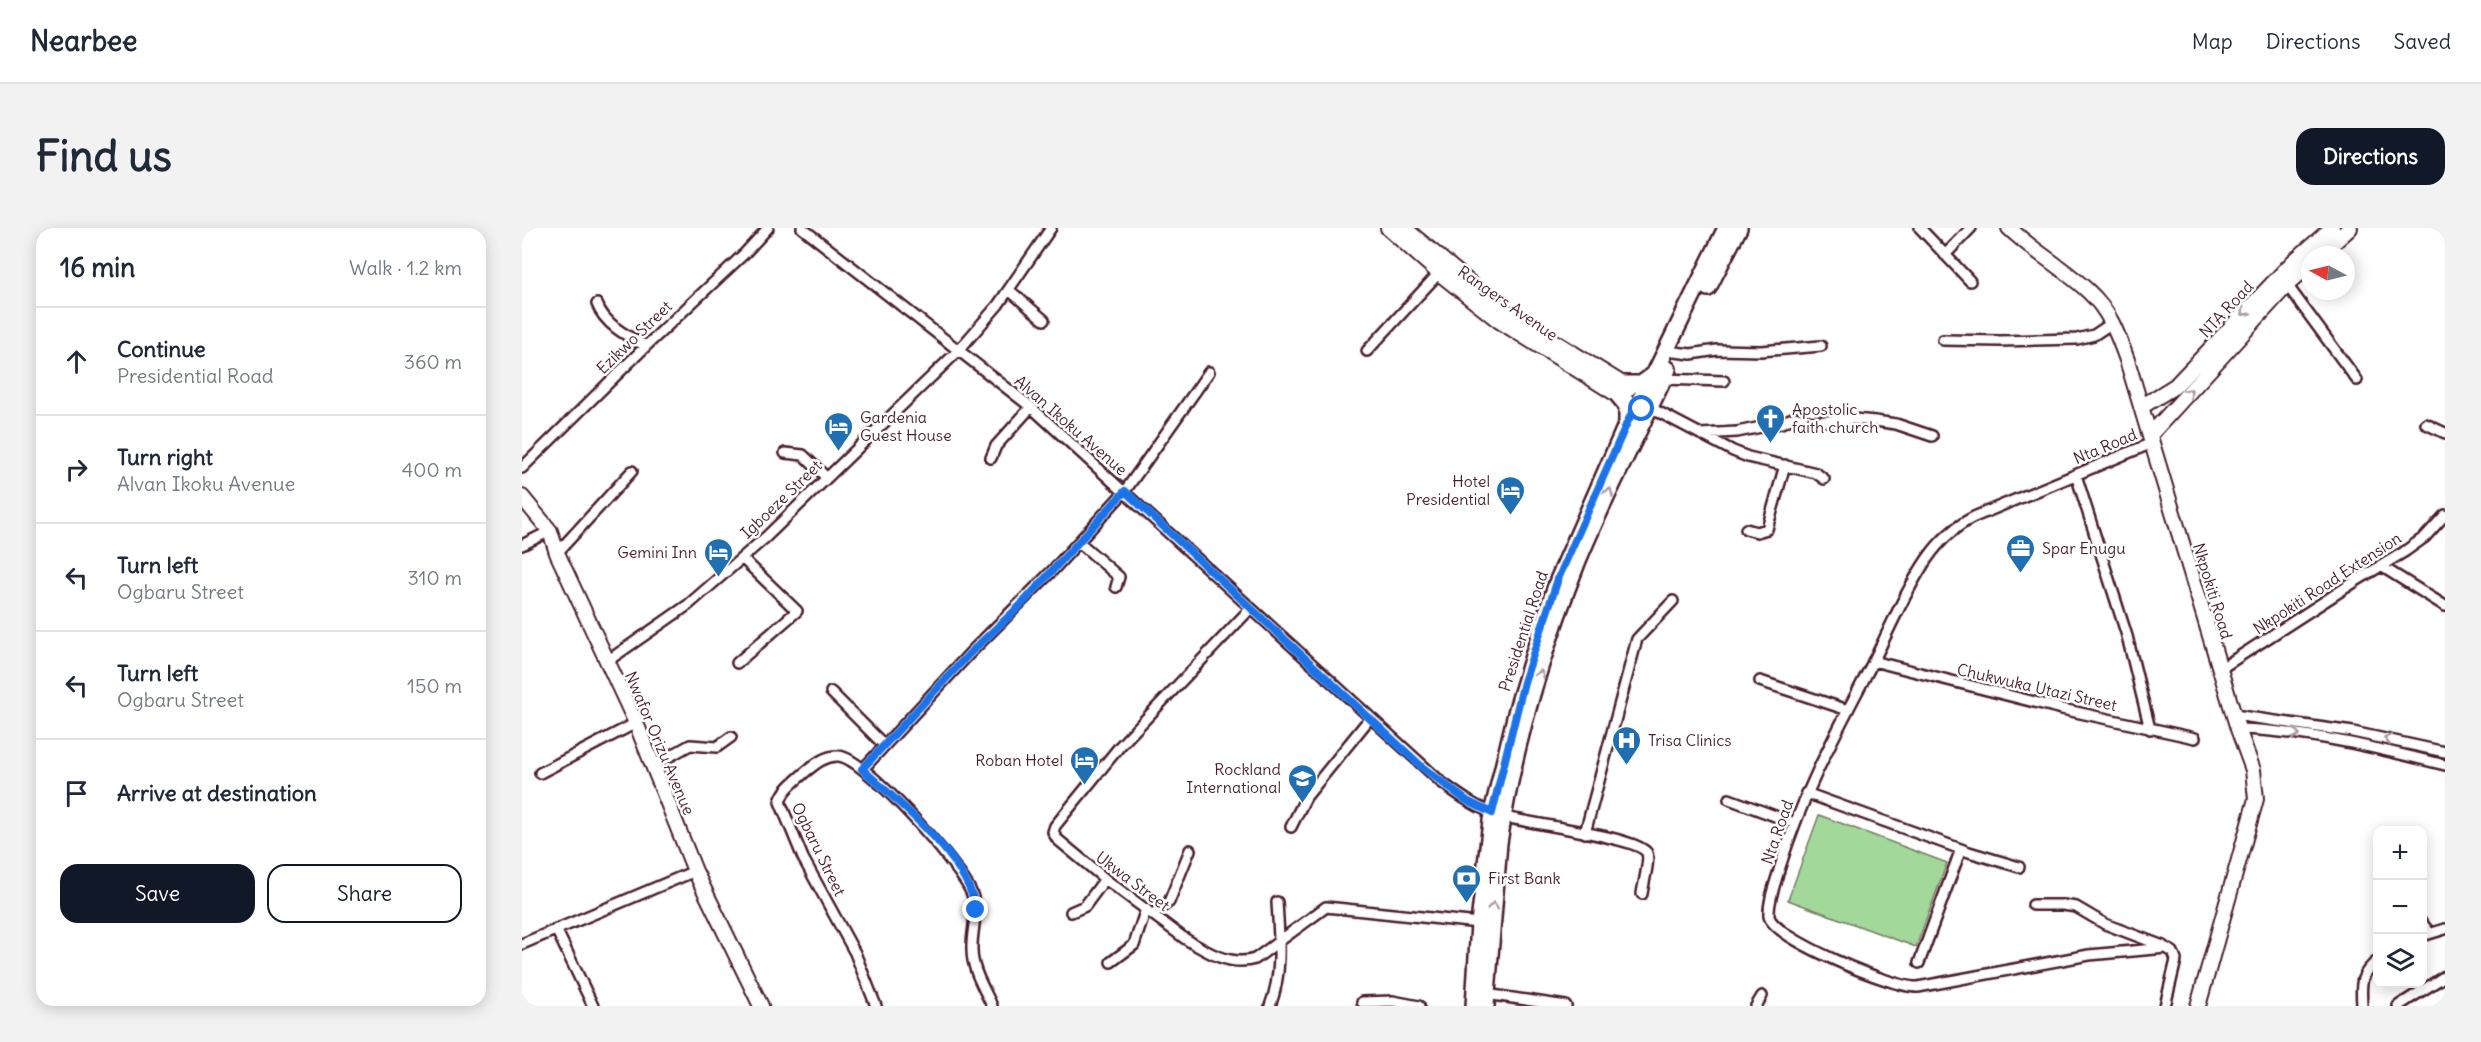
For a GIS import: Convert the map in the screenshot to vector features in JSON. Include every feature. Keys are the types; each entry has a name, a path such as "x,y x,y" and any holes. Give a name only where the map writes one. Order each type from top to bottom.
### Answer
{"main road":[{"name":"Rangers Avenue","path":"1388,228 1498,320 1619,389"},
{"name":"Rangers Avenue","path":"1404,228 1500,308 1619,389"},
{"name":"Presidential Road","path":"1659,375 1675,352 1726,228"},
{"name":"Presidential Road","path":"1474,1006 1484,940 1497,815 1555,623 1645,404 1709,274 1739,228"},
{"name":"Nkpokiti Road","path":"2009,228 2023,242 2089,292 2112,323 2141,407 2238,729 2253,771 2256,799 2198,1006"},
{"name":"NTA Road","path":"2141,407 2175,386 2294,262 2332,228"},
{"path":"2330,246 2350,228"},
{"name":"NTA Road","path":"2151,439 2287,285 2301,272"},
{"path":"1619,389 1645,382 1659,375"},
{"path":"1619,389 1645,404"},
{"path":"1619,389 1627,406 1627,423"},
{"name":"Presidential Road","path":"1486,1000 1484,940 1479,923 1497,815 1522,691 1558,579 1627,423 1645,404"},
{"name":"Nwafor Orizu Avenue","path":"522,497 550,531 557,553 654,765 695,871 761,1006"}],"street":[{"name":"Ezikwo Street","path":"522,468 645,346 745,253 768,228"},
{"name":"Alvan Ikoku Avenue","path":"802,228 1031,407 1441,782 1467,801 1497,815 1634,844 1646,851 1648,858 1642,894"},
{"name":"Igboeze Street","path":"606,662 688,605 742,558 958,351 1009,290 1051,228"},
{"path":"1920,228 1970,280"},
{"path":"1945,255 1971,228"},
{"path":"1367,351 1439,273"},
{"path":"2287,285 2357,380"},
{"path":"1009,290 1044,320"},
{"path":"597,304 610,325 645,346"},
{"path":"1943,340 2077,339 2094,335 2112,323"},
{"path":"1675,352 1691,354 1717,350 1761,351 1821,346"},
{"path":"862,769 1125,491 1209,372"},
{"path":"1659,375 1724,381"},
{"path":"1645,404 1748,457 1820,476"},
{"path":"991,458 996,446 1031,407"},
{"path":"1700,434 1737,432 1781,423 1795,417 1811,422 1854,419 1875,421 1896,424 1932,436"},
{"path":"2426,424 2445,433"},
{"name":"Nta Road","path":"2151,439 2076,475 1974,517 1957,525 1946,535 1927,559 1913,583 1806,793 1774,886 1769,915 1776,928 1817,952 1851,968 1907,987 1918,987 2089,955 2166,948"},
{"path":"786,453 803,455 826,477"},
{"path":"1746,529 1757,532 1767,529 1785,465"},
{"path":"557,553 632,471"},
{"path":"2076,475 2127,636 2150,729"},
{"name":"Nkpokiti Road Extension","path":"2220,669 2423,539 2445,515"},
{"path":"522,545 550,531"},
{"path":"1079,542 1119,577 1116,587"},
{"path":"737,663 797,611 742,558"},
{"path":"2381,566 2445,606"},
{"path":"1585,833 1637,639 1673,601"},
{"name":"Ukwa Street","path":"1251,608 1113,755 1055,826 1053,832 1057,839 1105,879 1197,946 1234,962 1255,959 1279,939 1326,907 1479,923"},
{"name":"Chukwuka Utazi Street","path":"1873,661 1987,691 2195,738"},
{"path":"1760,681 1848,710"},
{"path":"831,692 884,745"},
{"path":"2234,714 2353,732 2445,752"},
{"path":"1292,827 1306,797 1370,718"},
{"path":"540,772 636,723"},
{"path":"2238,729 2297,733 2445,765"},
{"path":"654,765 690,745 717,747 731,737"},
{"name":"Ogbaru Street","path":"876,1006 855,953 803,858 780,802 784,792 799,777 826,758 834,756 854,761 920,823 964,877 975,900 976,910 972,960 992,1006"},
{"path":"2423,759 2445,770"},
{"path":"1806,793 1960,849 2019,867"},
{"path":"1729,799 1794,823"},
{"path":"1919,963 1960,849"},
{"path":"1111,962 1134,945 1149,912 1169,902 1190,850"},
{"path":"522,944 695,871"},
{"path":"1071,912 1085,906 1105,879"},
{"path":"1270,1006 1277,980 1278,902"},
{"path":"2033,905 2063,904 2076,907 2105,924 2166,948 2175,954 2176,960 2165,1006"},
{"path":"555,929 593,1006"},
{"path":"2427,934 2445,929"},
{"path":"2362,1006 2362,978 2373,964"},
{"path":"2398,1006 2445,976"},
{"path":"1756,1006 1762,996"},
{"path":"1486,1000 1566,1006"},
{"path":"1362,1002 1393,1001 1419,1006"}],"green space":[{"path":"1819,815 1947,863 1916,947 1788,900"}],"place":[{"name":"Apostolic faith church","path":"1771,444"},
{"name":"Gardenia Guest House","path":"839,452"},
{"name":"Hotel Presidential","path":"1511,516"},
{"name":"Spar Enugu","path":"2021,574"},
{"name":"Gemini Inn","path":"718,578"},
{"name":"Trisa Clinics","path":"1627,766"},
{"name":"Roban Hotel","path":"1084,786"},
{"name":"Rockland International","path":"1302,804"},
{"name":"First Bank","path":"1467,904"}],"route":[{"path":"976,910 975,900 964,877 951,859 920,823 862,769 970,653 1020,606 1125,491 1422,767 1467,801 1492,813 1524,682 1558,579 1627,423 1636,405 1642,409"}]}
